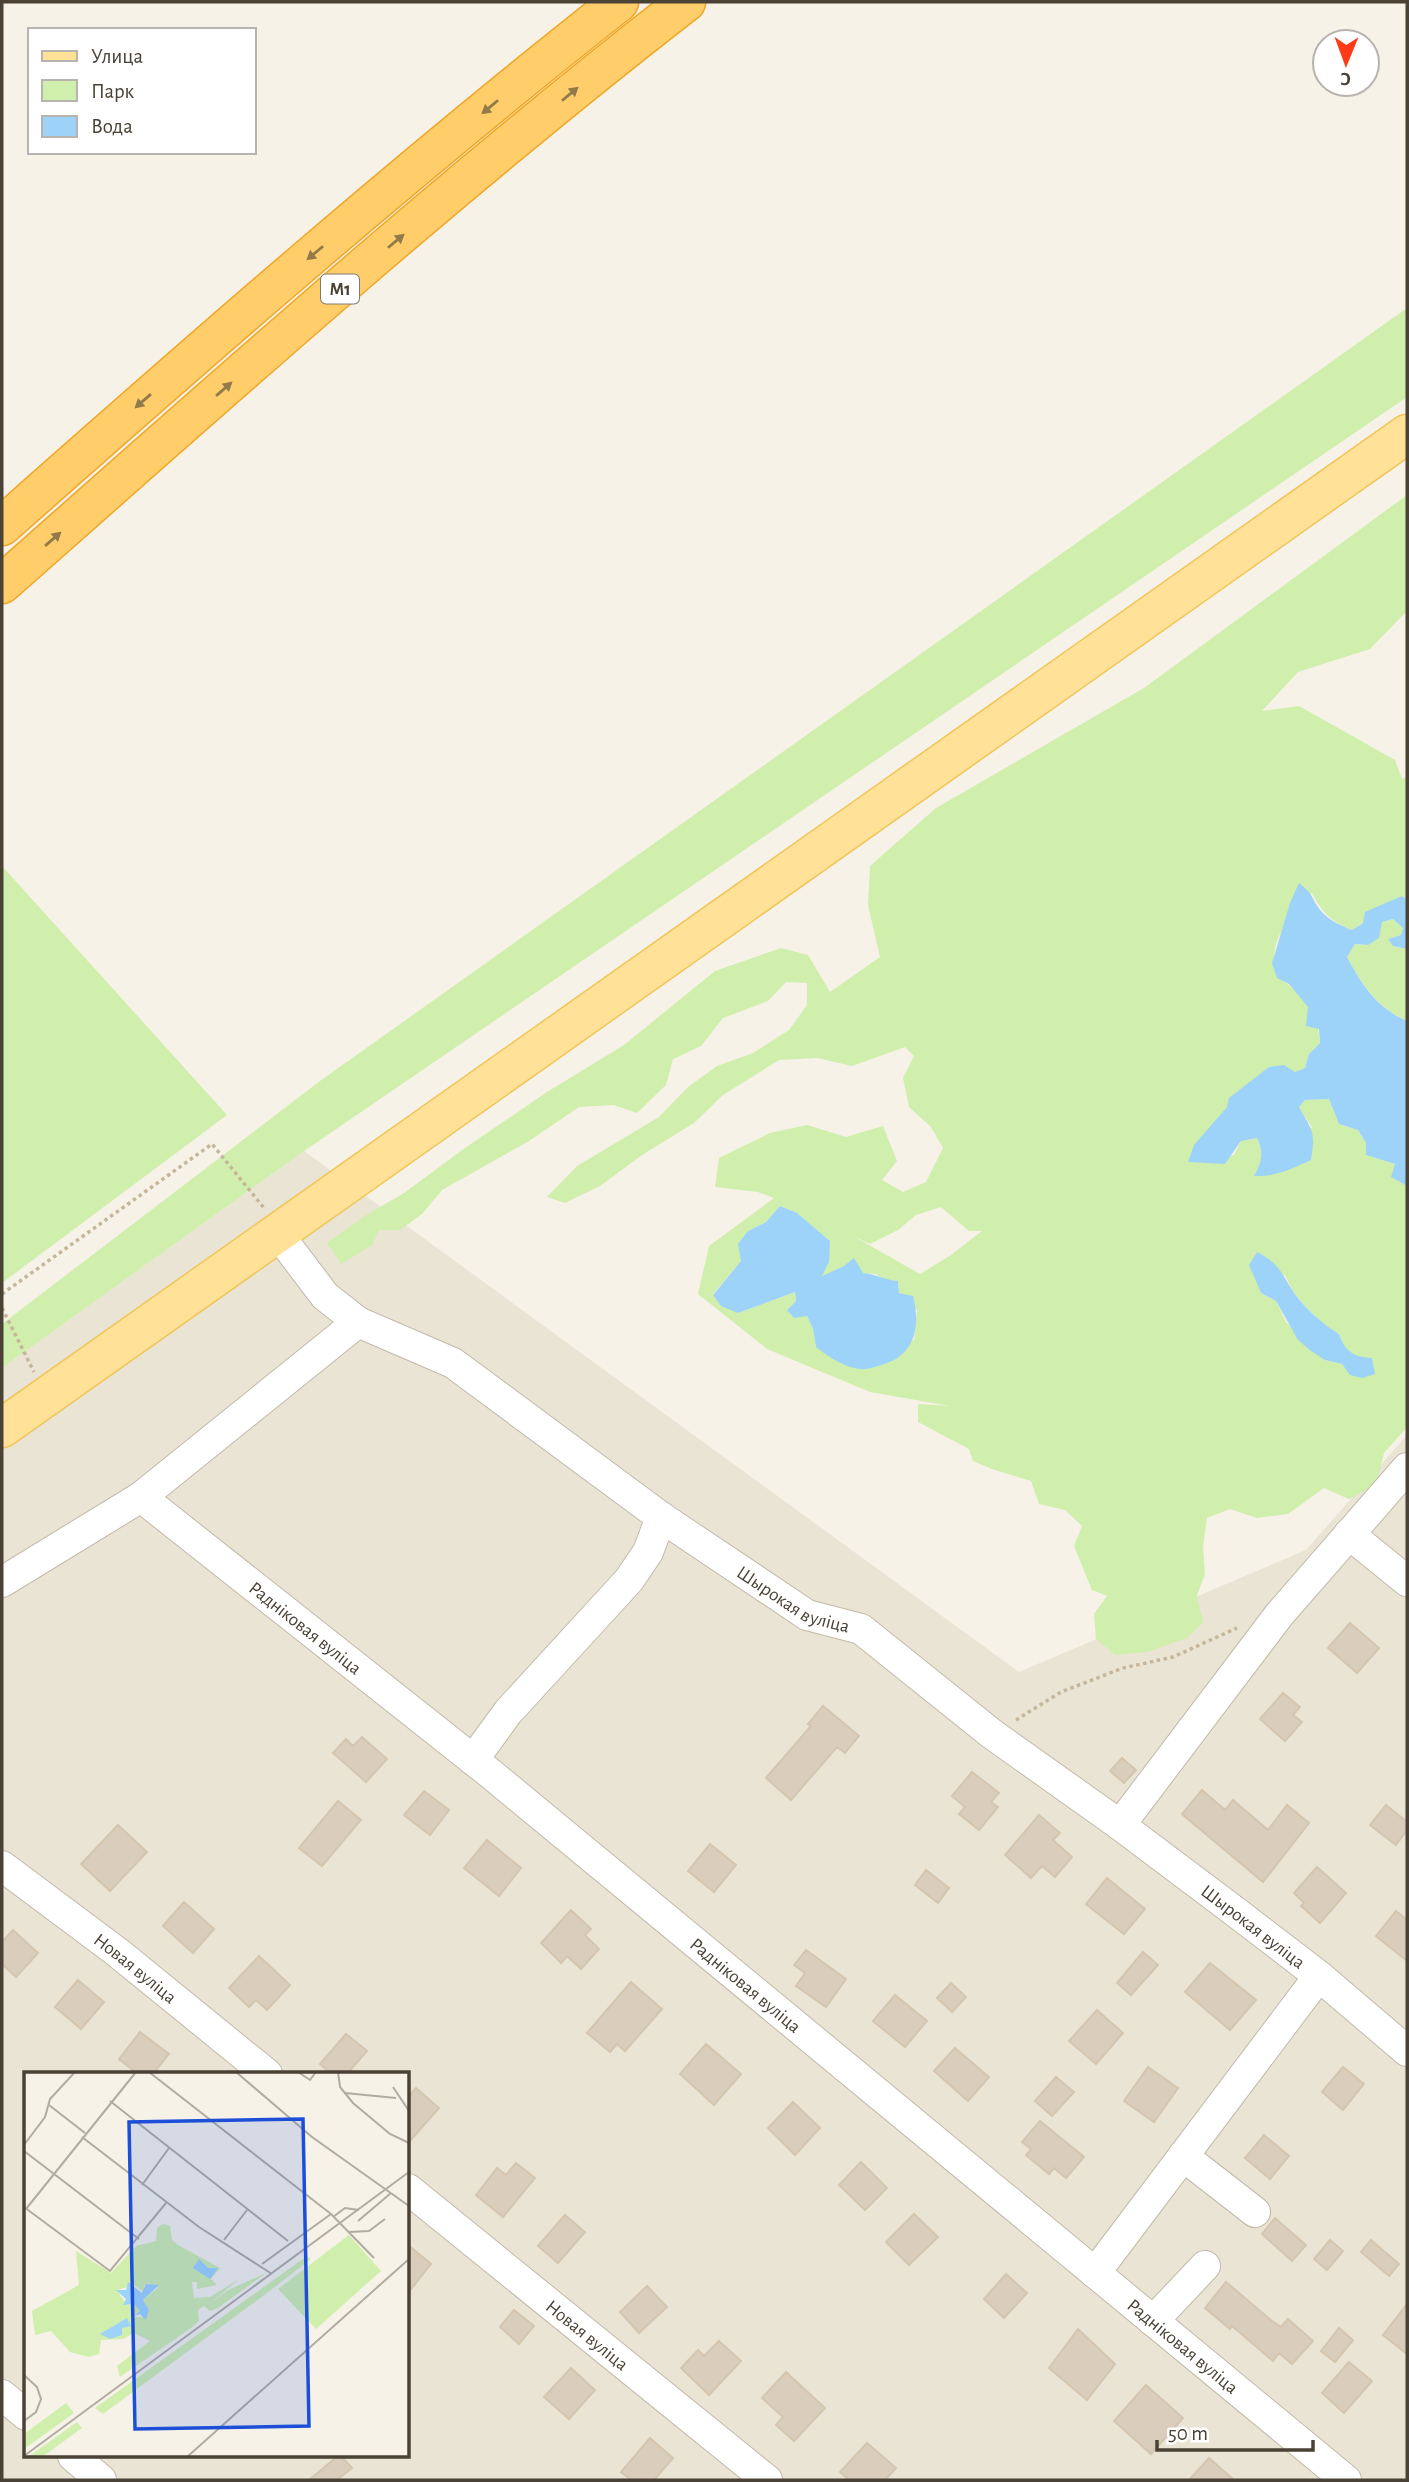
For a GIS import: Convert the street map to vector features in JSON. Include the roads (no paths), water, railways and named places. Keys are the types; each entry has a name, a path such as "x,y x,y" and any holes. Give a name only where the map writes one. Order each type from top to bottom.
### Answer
{"highway":[{"name":"М1","path":"2,526 234,320 618,2"},
{"name":"М1","path":"2,584 263,354 592,75 686,2"}],"main road":[{"path":"2,1428 1407,434"}],"street":[{"name":"Шырокая вуліца","path":"278,1234 326,1296 358,1322 453,1363 661,1517 807,1615 861,1629 992,1734 1120,1825 1319,1976 1407,2050"},
{"path":"2,1582 141,1497 358,1322"},
{"path":"1120,1825 1279,1615 1407,1468"},
{"name":"Радніковая вуліца","path":"141,1497 472,1760 1346,2480"},
{"path":"472,1760 508,1713 629,1580 648,1552 661,1517"},
{"path":"1349,1534 1407,1581"},
{"name":"Новая вуліца","path":"2,1867 117,1952 265,2072"},
{"path":"1095,2273 1319,1976"},
{"path":"1183,2156 1255,2212"},
{"name":"Новая вуліца","path":"410,2191 767,2480"},
{"path":"1153,2321 1205,2266"},
{"path":"2,2395 24,2413"},
{"path":"75,2458 101,2480"}],"water":[{"path":"1299,883 1324,914 1352,930 1363,923 1365,912 1402,896 1407,899 1407,949 1393,946 1388,939 1401,935 1403,928 1393,919 1382,922 1379,938 1368,945 1355,944 1347,957 1371,995 1396,1016 1407,1021 1407,1186 1391,1177 1395,1164 1366,1155 1366,1143 1358,1130 1339,1124 1329,1099 1305,1100 1299,1107 1313,1137 1311,1160 1276,1174 1254,1176 1261,1157 1257,1138 1241,1141 1225,1164 1188,1162 1194,1145 1227,1107 1229,1098 1269,1067 1284,1065 1295,1072 1305,1068 1309,1054 1320,1043 1319,1029 1306,1026 1308,1007 1289,984 1277,978 1272,963 1290,903"},
{"path":"780,1206 797,1213 830,1241 829,1262 822,1276 854,1258 863,1273 898,1281 899,1293 913,1296 916,1318 913,1339 901,1355 892,1361 865,1369 836,1361 816,1347 813,1329 807,1316 794,1318 787,1310 796,1301 795,1292 738,1313 721,1306 713,1295 741,1261 738,1244 748,1231 766,1222"},
{"path":"1257,1252 1277,1267 1295,1295 1339,1334 1347,1349 1360,1356 1372,1358 1375,1374 1362,1378 1350,1375 1342,1364 1325,1360 1298,1340 1276,1301 1261,1293 1249,1265"}]}
